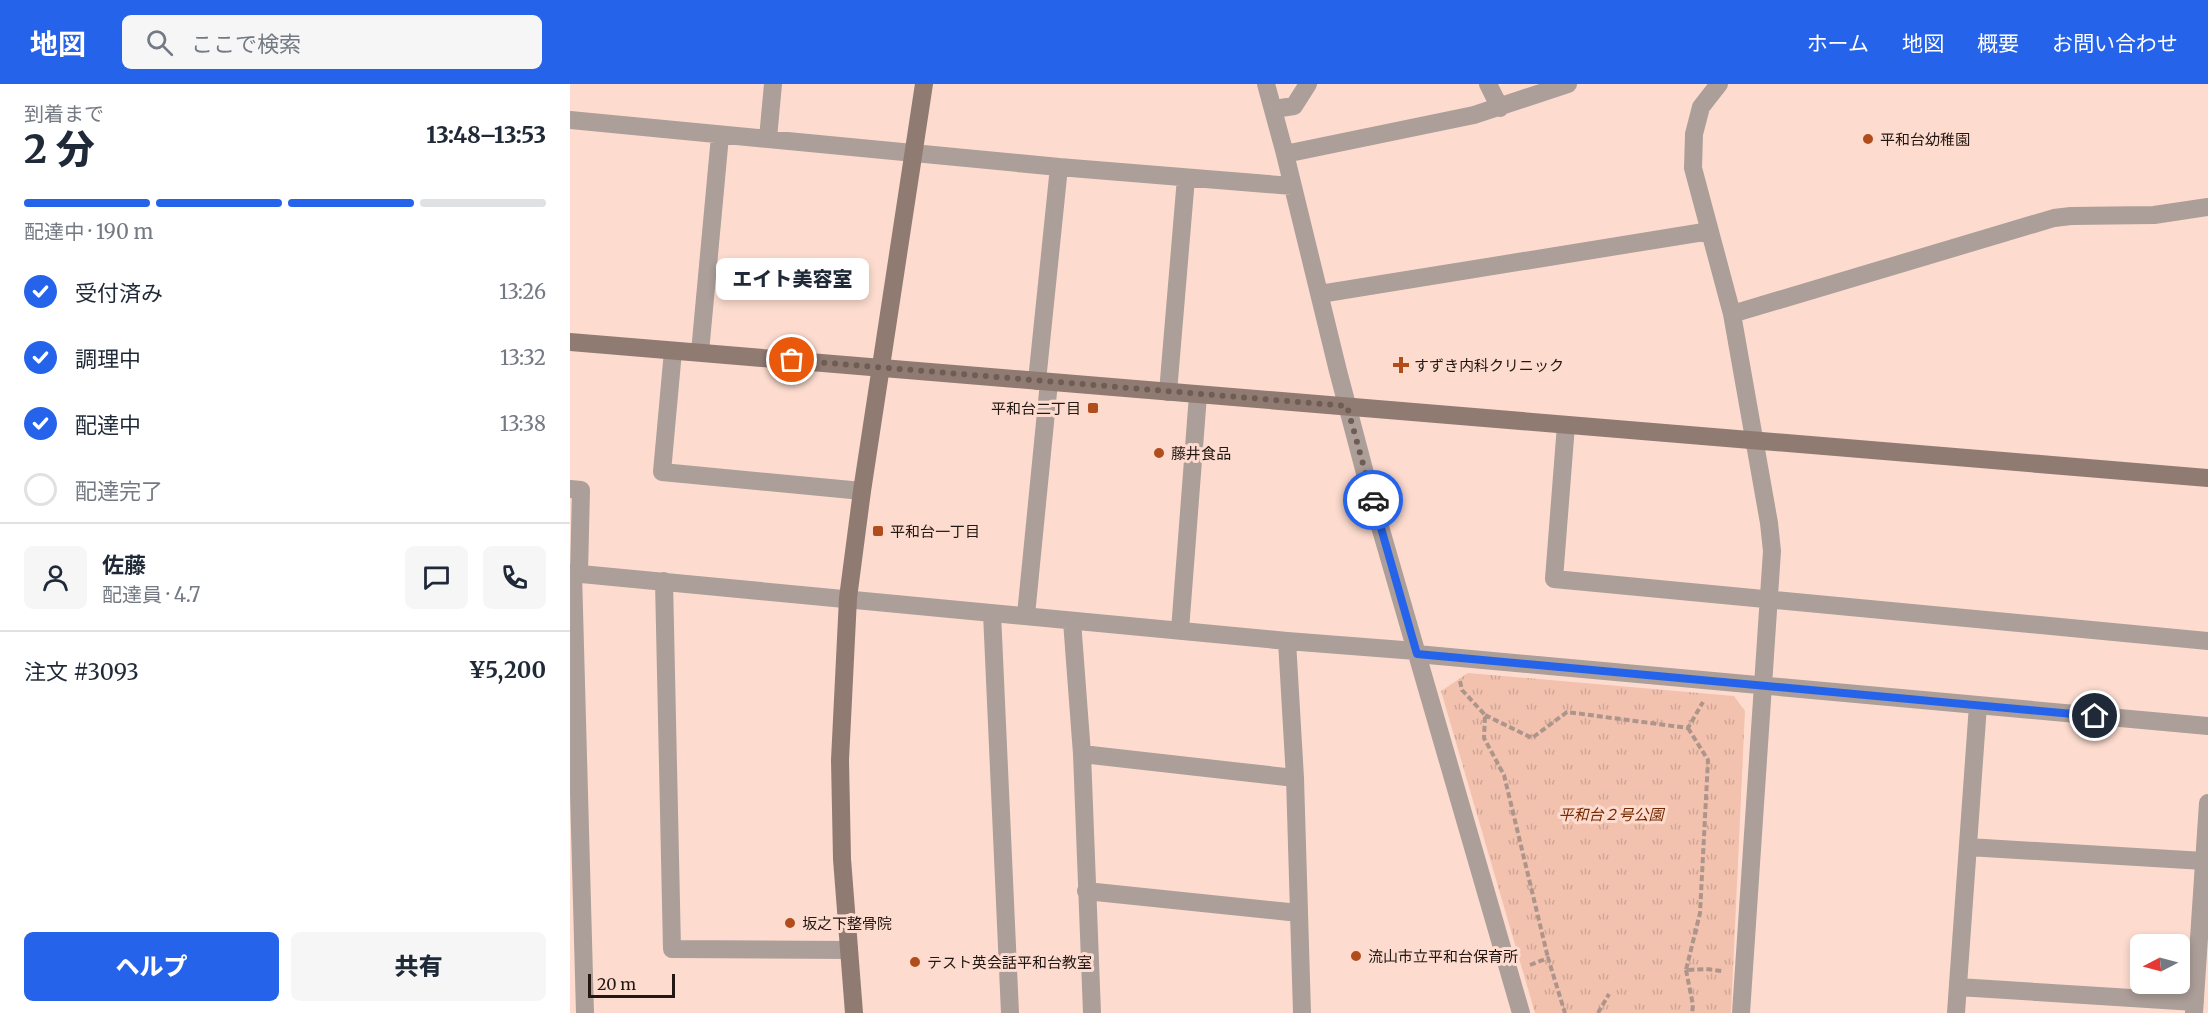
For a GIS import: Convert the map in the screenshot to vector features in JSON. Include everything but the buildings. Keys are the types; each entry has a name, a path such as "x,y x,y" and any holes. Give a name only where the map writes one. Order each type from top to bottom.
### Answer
{"street":[{"path":"768,138 773,84"},
{"path":"854,1013 842,859 840,760 848,598 862,491 924,84"},
{"path":"1266,84 1286,154 1347,406 1521,1013"},
{"path":"1274,109 1294,106 1308,84"},
{"path":"1488,84 1500,108"},
{"path":"1286,154 1474,115 1568,84"},
{"path":"1719,84 1701,107 1694,135 1693,168 1732,314 1772,550 1741,1013"},
{"path":"570,120 1059,167 1292,186"},
{"path":"700,352 720,136"},
{"path":"1026,615 1059,167"},
{"path":"1168,392 1186,178"},
{"path":"1732,314 2054,218 2154,215 2208,207"},
{"path":"1320,294 1710,231"},
{"path":"570,342 2208,478"},
{"path":"674,351 662,472 862,491"},
{"path":"1180,630 1198,395"},
{"path":"1566,425 1554,579 2208,641"},
{"path":"570,489 581,490 574,573 585,1013"},
{"path":"574,573 2208,726"},
{"path":"664,581 672,950 849,950"},
{"path":"992,613 1010,1013"},
{"path":"1072,621 1082,754 1092,1013"},
{"path":"1287,640 1295,778 1302,1013"},
{"path":"1956,1013 1978,705"},
{"path":"1082,754 1295,778"},
{"path":"1958,987 2198,1006 2208,803"},
{"path":"1968,847 2206,866"},
{"path":"1086,891 1299,913"}],"path":[{"path":"1457,657 1462,690 1485,715 1532,738 1567,712 1688,728"},
{"path":"1688,728 1717,680"},
{"path":"1485,715 1484,738 1504,775 1548,958 1565,1013"},
{"path":"1688,728 1708,760 1700,913 1686,970 1694,1005 1692,1013"},
{"path":"1510,973 1548,958"},
{"path":"1686,970 1706,969 1744,975"},
{"path":"1598,1013 1609,994"}],"green space":[{"name":"平和台２号公園","path":"1468,673 1734,696 1745,711 1731,1013 1535,1013 1441,691"}],"way so far":[{"path":"792,360 1347,406 1373,500"}],"place":[{"name":"平和台幼稚園","path":"1868,139"},
{"name":"エイト美容室","path":"792,360"},
{"name":"すずき内科クリニック","path":"1401,365"},
{"name":"平和台二丁目","path":"1093,408"},
{"name":"藤井食品","path":"1159,453"},
{"name":"平和台一丁目","path":"878,531"},
{"name":"坂之下整骨院","path":"790,923"},
{"name":"流山市立平和台保育所","path":"1356,956"},
{"name":"テスト英会話平和台教室","path":"915,962"}],"route":[{"path":"1373,500 1417,654 2095,716"}]}
